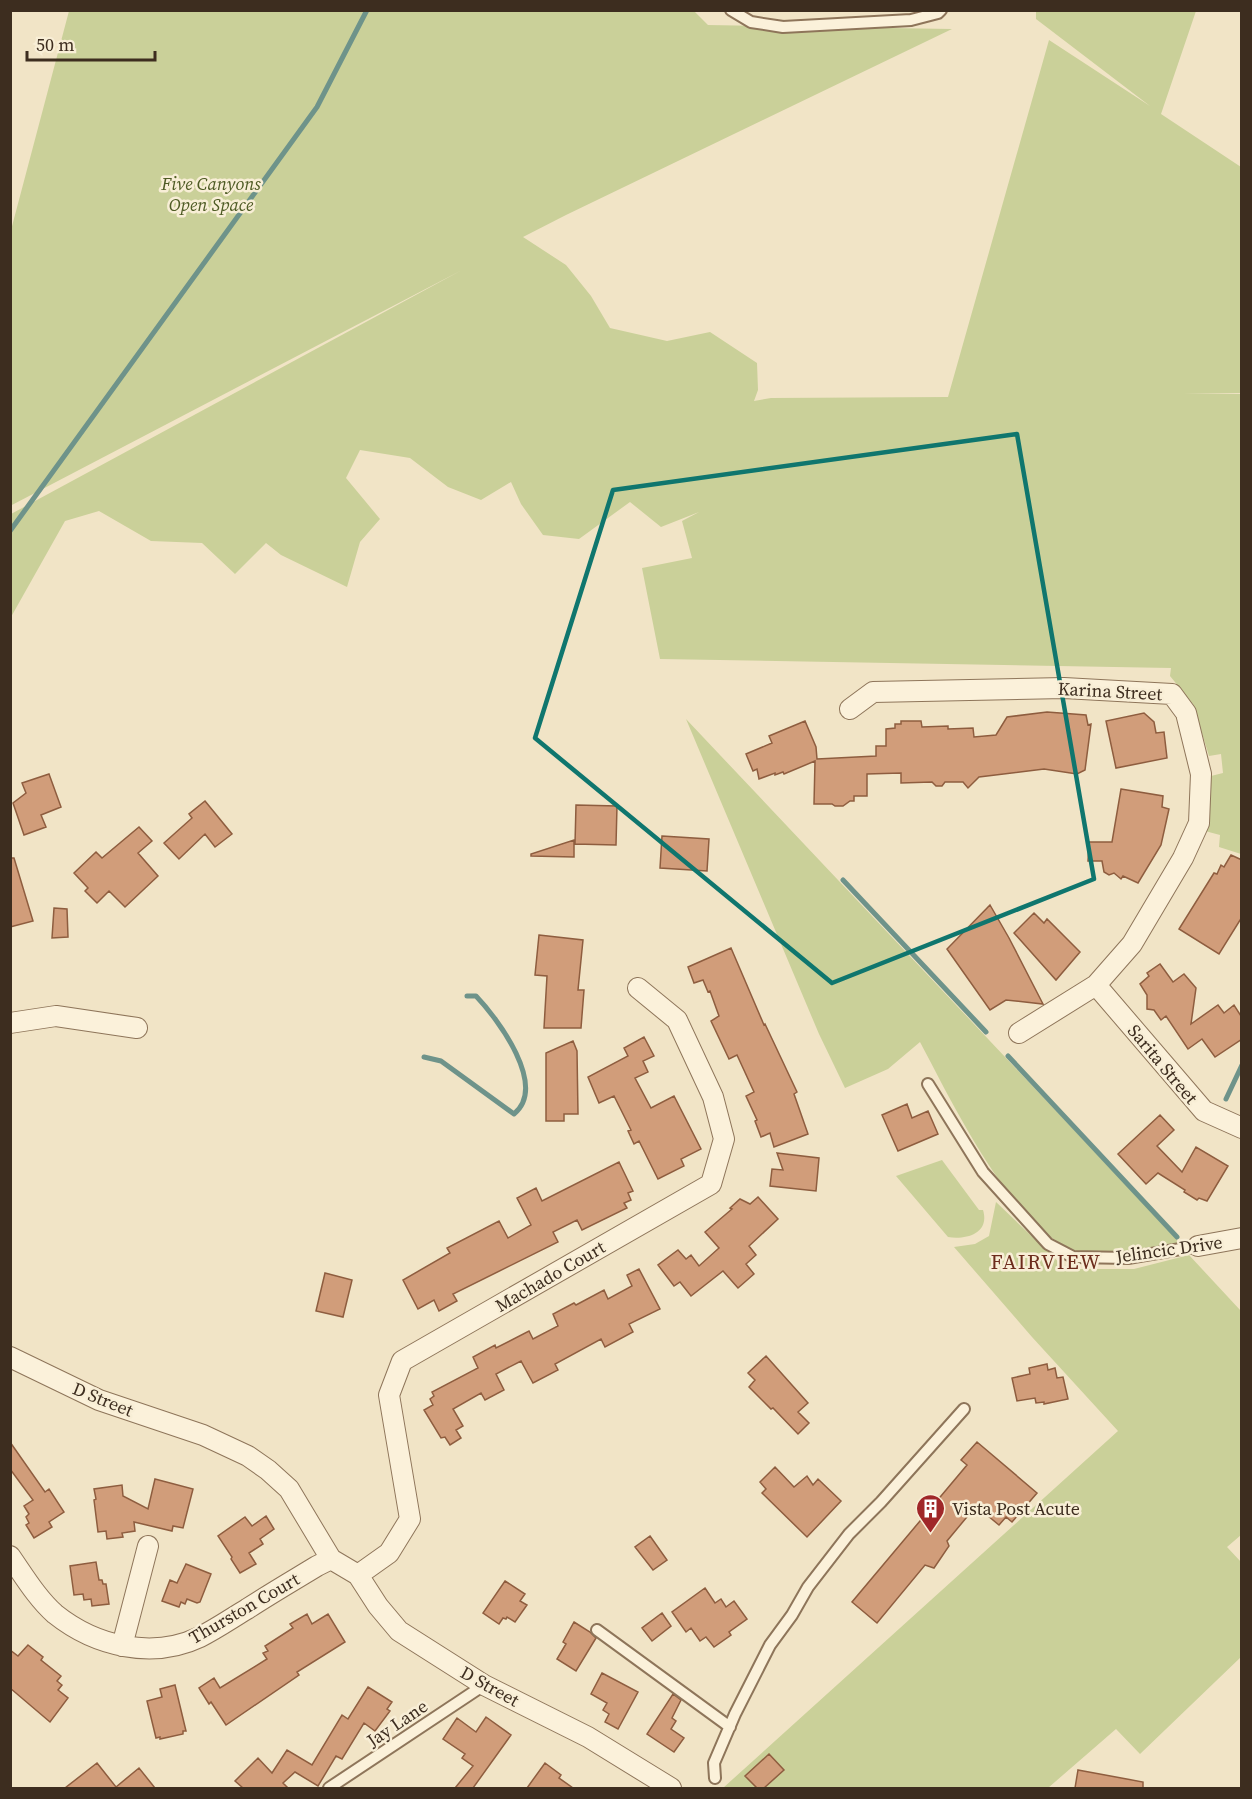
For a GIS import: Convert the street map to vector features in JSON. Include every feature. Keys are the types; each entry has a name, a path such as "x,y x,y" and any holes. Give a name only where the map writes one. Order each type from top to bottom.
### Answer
{"street":[{"name":"Karina Street","path":"850,709 873,693 1064,688 1172,694 1186,713 1201,774 1199,823 1183,858 1132,944 1096,985 1018,1033"},
{"name":"Sarita Street","path":"1096,985 1203,1111 1242,1128"},
{"name":"Machado Court","path":"358,1575 389,1553 410,1519 388,1395 402,1361 711,1184 724,1139 713,1098 677,1020 638,988"},
{"path":"10,1023 56,1016 137,1028"},
{"name":"Jelincic Drive","path":"1198,1246 1242,1238"},
{"name":"D Street","path":"10,1357 99,1400 203,1436 248,1456 268,1470 289,1490 331,1559 358,1575 378,1606 399,1631 484,1685 588,1737 671,1788"},
{"path":"122,1646 148,1546"},
{"name":"Thurston Court","path":"10,1556 54,1613 85,1635 122,1646 145,1648 172,1646 199,1638 331,1559"}],"lane":[{"path":"731,10 751,22 783,27 911,20 938,13 940,10"},
{"name":"Jelincic Drive","path":"928,1084 983,1172 1048,1244 1073,1257 1128,1258 1198,1246"},
{"path":"715,1778 714,1763 730,1727 770,1645 792,1615 808,1587 849,1534 881,1502 964,1409"},
{"path":"597,1630 730,1727"},
{"name":"Jay Lane","path":"329,1788 484,1685"}],"highlighted area":[{"path":"1017,434 1094,879 832,983 535,738 613,490"}],"green space":[{"name":"Five Canyons Open Space","path":"693,10 708,25 952,29 523,237 566,265 591,296 610,328 667,341 710,332 757,363 758,390 754,401 771,398 948,397 1049,40 1150,106 1036,19 1036,11 1196,11 1161,114 1241,167 1241,393 1184,394 1241,394 1241,854 1219,847 1220,835 1205,831 1211,776 1223,773 1221,754 1209,756 1193,704 1170,676 1171,668 660,659 642,568 692,558 682,521 699,512 661,527 630,502 579,539 543,535 521,504 511,482 481,500 448,487 410,458 360,450 346,478 380,519 360,542 347,587 281,555 266,543 235,574 202,543 151,541 99,511 65,521 11,617 11,514 462,270 10,506 11,230 69,11"},
{"path":"686,719 1176,1238 1180,1245 1100,1255 1076,1251 1052,1239 1029,1218 986,1160 920,1042 888,1069 845,1088 819,1034"},
{"path":"942,1160 979,1210 983,1210 983,1224 980,1229 969,1236 948,1237 896,1176"},
{"path":"996,1202 1066,1269 1134,1269 1189,1255 1241,1311 1241,1535 1227,1547 1241,1562 1241,1657 1140,1754 1116,1729 1048,1788 723,1788 1118,1431 954,1247 975,1244 989,1236"}],"building":[{"path":"1047,712 1086,715 1088,725 1091,724 1085,770 1077,774 1044,769 979,777 968,788 963,782 945,782 942,786 936,786 932,782 901,783 901,773 867,774 867,796 854,796 854,801 843,806 835,806 814,804 815,761 784,774 783,772 775,775 775,773 759,779 757,769 753,771 746,754 772,743 769,736 805,721 816,747 817,759 876,756 876,746 886,746 886,729 895,728 895,724 901,724 901,721 921,721 922,727 973,728 974,737 996,735 1007,717"},
{"path":"1144,713 1154,722 1156,733 1164,732 1167,758 1116,768 1106,721"},
{"path":"49,774 61,807 41,815 46,827 24,835 13,803 26,793 22,783"},
{"path":"1121,789 1163,796 1162,807 1169,809 1161,845 1138,883 1123,876 1121,879 1114,873 1109,875 1104,872 1102,861 1088,861 1089,842 1112,842"},
{"path":"205,801 232,834 215,847 205,834 179,859 164,843 192,818 189,814"},
{"path":"576,805 617,806 616,845 575,844"},
{"path":"139,827 152,841 138,853 158,876 125,907 109,891 97,903 85,891 88,888 74,873 96,852 102,858"},
{"path":"662,836 709,839 707,871 660,868"},
{"path":"574,840 574,857 531,856 531,854"},
{"path":"1231,855 1242,860 1242,917 1219,954 1179,929 1214,873 1217,874 1221,865 1224,867"},
{"path":"10,858 14,858 33,921 10,927"},
{"path":"990,905 1043,1004 1006,1000 990,1010 947,949"},
{"path":"54,908 67,909 68,937 52,938"},
{"path":"1034,913 1044,923 1047,919 1080,952 1056,980 1014,933"},
{"path":"539,935 583,940 578,990 584,990 581,1028 544,1028 547,976 535,975"},
{"path":"731,948 764,1025 797,1092 794,1094 808,1134 774,1147 770,1133 761,1137 755,1121 757,1120 746,1096 754,1092 737,1055 729,1059 711,1021 719,1016 710,991 708,992 703,980 694,983 688,967"},
{"path":"1160,964 1173,982 1184,974 1196,988 1191,1024 1218,1005 1224,1013 1234,1005 1241,1016 1242,1039 1215,1057 1202,1039 1188,1049 1166,1016 1161,1020 1154,1010 1147,1009 1147,995 1140,984 1149,976 1147,973"},
{"path":"644,1037 654,1056 643,1061 648,1072 635,1078 651,1108 674,1096 701,1149 681,1159 684,1166 658,1179 639,1141 634,1144 628,1131 631,1130 614,1096 599,1103 588,1077 628,1056 624,1048"},
{"path":"573,1041 577,1051 578,1114 564,1114 564,1121 546,1121 546,1053"},
{"path":"907,1104 912,1118 928,1111 938,1134 898,1151 882,1115"},
{"path":"1160,1115 1174,1130 1157,1146 1182,1172 1196,1147 1228,1166 1207,1201 1199,1198 1197,1200 1158,1173 1146,1184 1118,1154"},
{"path":"777,1153 819,1158 816,1191 770,1186 772,1169 783,1170"},
{"path":"619,1162 633,1191 628,1193 631,1200 624,1203 627,1208 582,1230 577,1220 553,1232 558,1242 453,1294 457,1301 439,1311 434,1300 418,1309 403,1280 450,1253 447,1248 499,1221 508,1238 531,1225 517,1198 536,1188 542,1201"},
{"path":"758,1197 778,1219 749,1246 756,1255 746,1264 754,1274 738,1288 723,1271 691,1296 680,1282 674,1286 658,1265 678,1250 686,1259 691,1255 699,1266 719,1248 705,1232 740,1199 750,1204"},
{"path":"639,1269 660,1309 629,1324 633,1332 605,1347 601,1339 555,1364 558,1370 533,1383 521,1361 496,1374 504,1390 485,1400 481,1393 453,1409 463,1426 456,1430 461,1438 450,1445 445,1437 441,1438 424,1410 433,1405 430,1399 434,1396 432,1392 478,1368 473,1357 529,1331 533,1339 558,1326 553,1314 604,1290 608,1299 632,1286 627,1275"},
{"path":"325,1273 352,1280 343,1317 316,1311"},
{"path":"766,1356 808,1403 798,1412 809,1423 798,1434 749,1387 755,1380 748,1373"},
{"path":"1047,1364 1048,1370 1055,1368 1057,1378 1063,1377 1068,1399 1044,1404 1044,1402 1036,1403 1035,1398 1017,1401 1012,1378 1030,1374 1029,1368"},
{"path":"10,1442 45,1492 49,1489 64,1512 49,1522 52,1527 34,1538 26,1525 29,1523 26,1517 29,1514 24,1506 33,1500 10,1469"},
{"name":"Vista Post Acute","path":"977,1442 1037,1493 1012,1522 1006,1517 999,1525 976,1506 947,1541 949,1546 934,1568 925,1565 877,1623 852,1602 967,1465 961,1460"},
{"path":"775,1467 794,1487 807,1476 813,1485 818,1479 841,1501 807,1537 762,1493 766,1489 760,1482"},
{"path":"155,1479 193,1489 183,1528 173,1526 172,1531 134,1522 135,1531 122,1533 123,1537 107,1539 106,1531 98,1532 94,1489 122,1485 123,1496 148,1509"},
{"path":"266,1516 274,1529 260,1539 263,1544 249,1553 256,1564 240,1573 218,1536 245,1517 252,1526"},
{"path":"650,1536 667,1560 653,1570 635,1547"},
{"path":"96,1562 99,1580 106,1584 109,1604 92,1606 91,1599 84,1600 83,1594 74,1595 70,1566"},
{"path":"186,1564 211,1574 200,1602 187,1599 185,1604 181,1602 179,1607 162,1601 170,1580 177,1583"},
{"path":"505,1581 525,1594 520,1601 527,1605 515,1622 507,1617 503,1618 499,1624 483,1613"},
{"path":"705,1588 715,1603 721,1599 726,1607 734,1601 747,1619 729,1632 731,1635 714,1647 706,1637 700,1641 691,1628 686,1632 672,1612"},
{"path":"662,1613 671,1626 652,1641 642,1628"},
{"path":"307,1614 312,1624 328,1614 345,1642 297,1672 299,1675 226,1725 199,1688 214,1678 220,1688 267,1659 263,1653 268,1651 265,1646 293,1628 290,1624"},
{"path":"574,1622 596,1638 576,1671 557,1659 566,1644 563,1642"},
{"path":"28,1645 43,1657 41,1660 61,1676 57,1681 62,1685 58,1690 68,1698 50,1722 10,1688 10,1650 18,1656"},
{"path":"602,1673 638,1692 618,1729 605,1722 609,1714 603,1710 607,1703 591,1694"},
{"path":"175,1685 186,1731 183,1731 183,1734 156,1738 147,1701 162,1697 160,1689"},
{"path":"368,1687 392,1702 387,1709 390,1711 375,1731 364,1723 342,1759 336,1756 318,1786 295,1772 283,1783 288,1788 243,1788 235,1781 258,1758 272,1773 287,1750 312,1765 342,1715 348,1719"},
{"path":"673,1694 681,1700 672,1718 676,1721 671,1729 684,1738 674,1752 647,1734"},
{"path":"486,1717 511,1735 473,1788 455,1788 473,1766 462,1758 465,1754 443,1739 457,1718 476,1732"},
{"path":"769,1754 784,1770 764,1788 757,1788 745,1776"},
{"path":"97,1763 116,1787 139,1768 155,1788 65,1788"},
{"path":"545,1763 561,1775 559,1778 573,1788 527,1788"},
{"path":"1078,1770 1143,1782 1143,1788 1075,1788"}],"waterway":[{"path":"10,531 317,107 367,10"},
{"path":"843,880 986,1032"},
{"path":"424,1057 441,1061 514,1114 523,1102 526,1087 523,1070 516,1053 496,1020 476,996 467,996"},
{"path":"1008,1056 1177,1237"},
{"path":"1226,1099 1242,1065"}],"place":[{"name":"Vista Post Acute","path":"931,1534"}],"district":[{"name":"FAIRVIEW","path":"1046,1261"}]}
